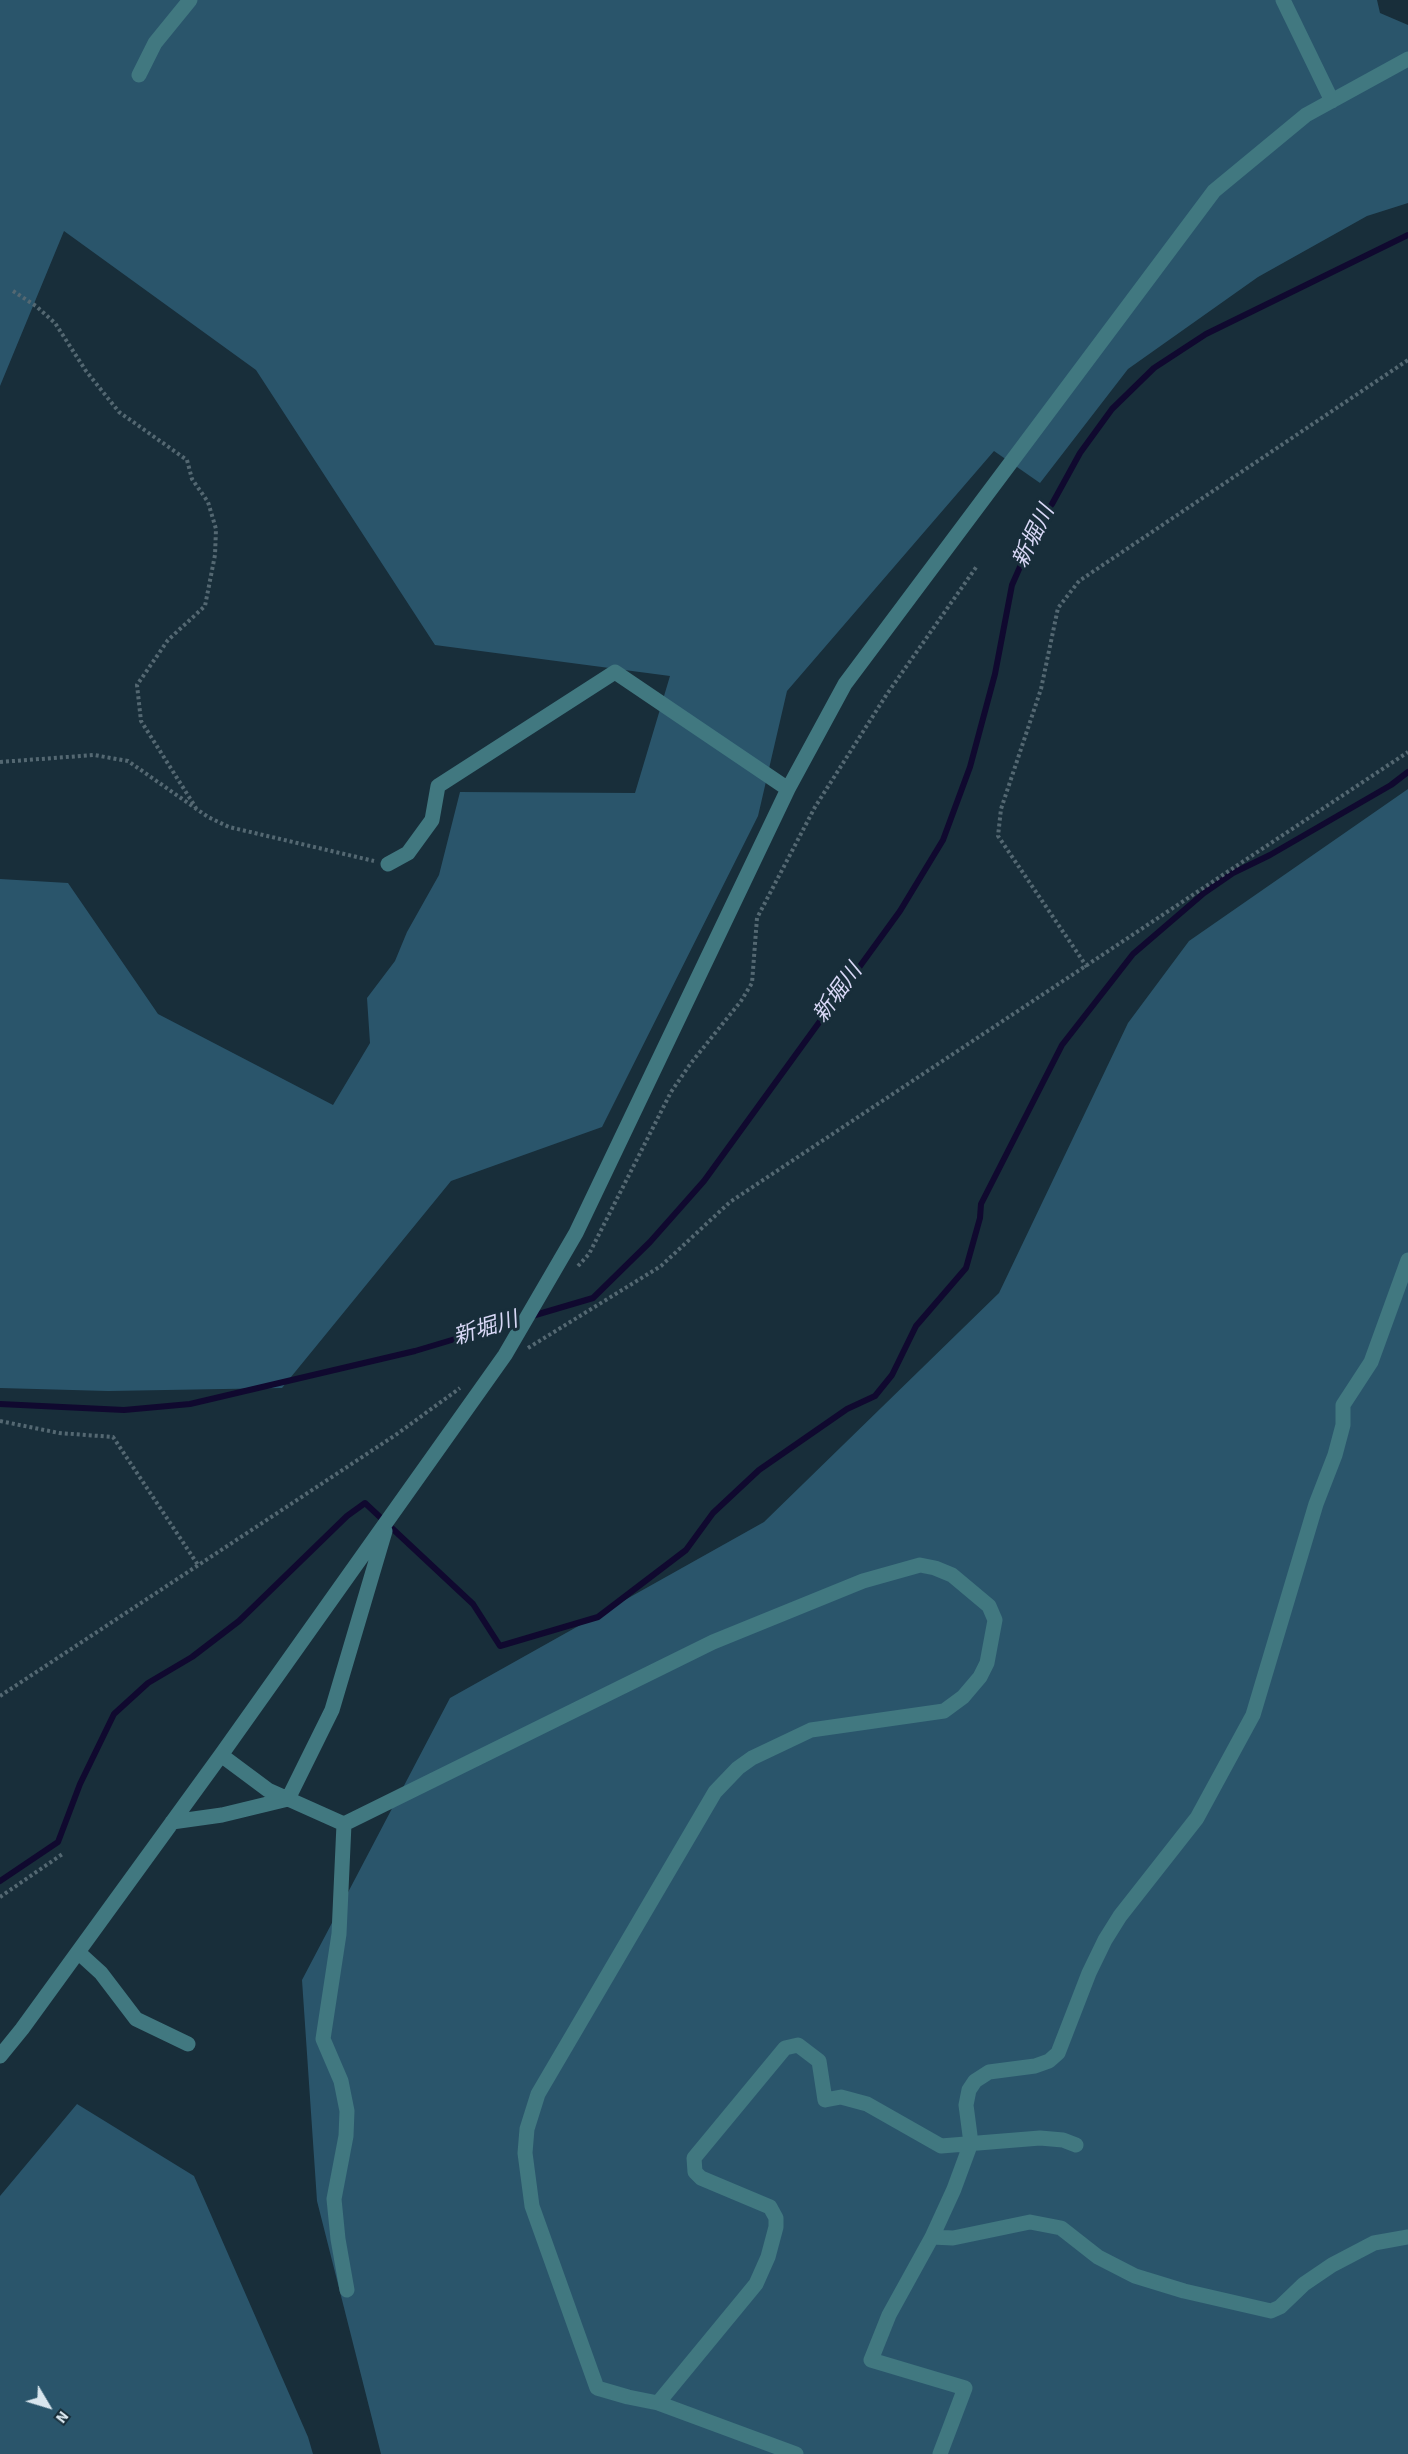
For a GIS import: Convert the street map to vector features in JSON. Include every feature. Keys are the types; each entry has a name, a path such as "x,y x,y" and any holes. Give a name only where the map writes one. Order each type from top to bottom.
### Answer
{"street":[{"path":"139,75 155,43 190,0"},
{"path":"1283,0 1332,101"},
{"path":"0,2056 221,1755 506,1355 576,1233 788,789 845,684 1214,191 1306,115 1408,59"},
{"path":"388,864 408,853 432,820 438,786 615,672 788,789"},
{"path":"940,2454 965,2388 871,2360 889,2315 932,2237 954,2189 971,2143 966,2105 969,2090 975,2081 989,2072 1042,2064 1058,2053 1089,1972 1106,1940 1120,1916 1197,1818 1253,1715 1316,1504 1335,1455 1343,1425 1343,1405 1371,1362 1408,1260"},
{"path":"288,1799 332,1710 388,1520"},
{"path":"344,1824 713,1642 863,1581 920,1565 952,1575 989,1606 995,1620 987,1663 980,1677 963,1697 944,1711 811,1730 752,1758 738,1768 715,1792 538,2094 527,2129 525,2153 532,2206 597,2388 658,2403 771,2447 796,2454"},
{"path":"221,1755 268,1790 344,1824"},
{"path":"172,1822 222,1815 288,1799"},
{"path":"344,1824 339,1934 323,2039 341,2081 347,2111 346,2136 334,2199 347,2290"},
{"path":"78,1952 101,1973 136,2019 188,2044"},
{"path":"658,2403 756,2284 768,2256 776,2227 776,2218 770,2207 701,2178 695,2172 694,2158 785,2048 798,2045 819,2061 825,2100 841,2097 867,2104 941,2146 1040,2138 1063,2140 1076,2145"},
{"path":"932,2237 953,2238 1030,2222 1061,2228 1098,2257 1135,2276 1184,2291 1271,2311 1280,2307 1304,2284 1332,2265 1374,2243 1408,2237"}],"path":[{"path":"13,291 36,306 55,323 86,371 119,412 187,460 192,479 208,502 216,529 215,555 205,606 168,640 137,685 141,721 196,808"},
{"path":"1087,967 998,836 1001,809 1041,689 1058,608 1078,581 1408,360"},
{"path":"575,1269 589,1254 671,1092 741,1001 752,983 756,918 815,807 887,694 977,566"},
{"path":"506,1355 535,1345 661,1266 730,1202 1408,752"},
{"path":"0,762 94,755 128,761 196,808 229,827 388,864"},
{"path":"0,1696 397,1434 469,1381"},
{"path":"0,1421 59,1432 113,1437 198,1565"},
{"path":"0,1896 64,1853"}],"shaded area":[{"path":"0,0 1377,0 1380,13 1408,25 1408,203 1367,216 1258,277 1128,369 1040,483 994,451 787,691 758,816 602,1127 451,1181 282,1388 108,1391 0,1388 0,879 68,883 158,1014 333,1105 370,1043 367,998 395,961 407,932 439,875 460,792 635,793 670,676 435,645 256,370 64,231 0,386"},
{"path":"1408,789 1408,2454 381,2454 317,2201 302,1980 450,1698 764,1522 999,1293 1128,1023 1189,941"},
{"path":"77,2104 194,2176 308,2437 313,2454 0,2454 0,2196"}],"waterway":[{"name":"新堀川","path":"532,1316 593,1298 650,1242 704,1181 900,911 943,840 970,767 995,674 1012,585 1042,517 1052,504 1080,453 1112,409 1154,368 1206,334 1408,235"},
{"path":"0,1881 58,1842 80,1784 114,1714 148,1683 192,1657 239,1621 347,1516 365,1503 473,1604 500,1646 598,1617 686,1550 713,1513 759,1470 847,1409 875,1396 892,1375 916,1326 966,1268 980,1218 981,1204 1062,1045 1133,954 1204,893 1233,873 1270,855 1391,785 1408,772"},
{"name":"新堀川","path":"0,1404 124,1410 190,1404 415,1351 522,1319"}]}
